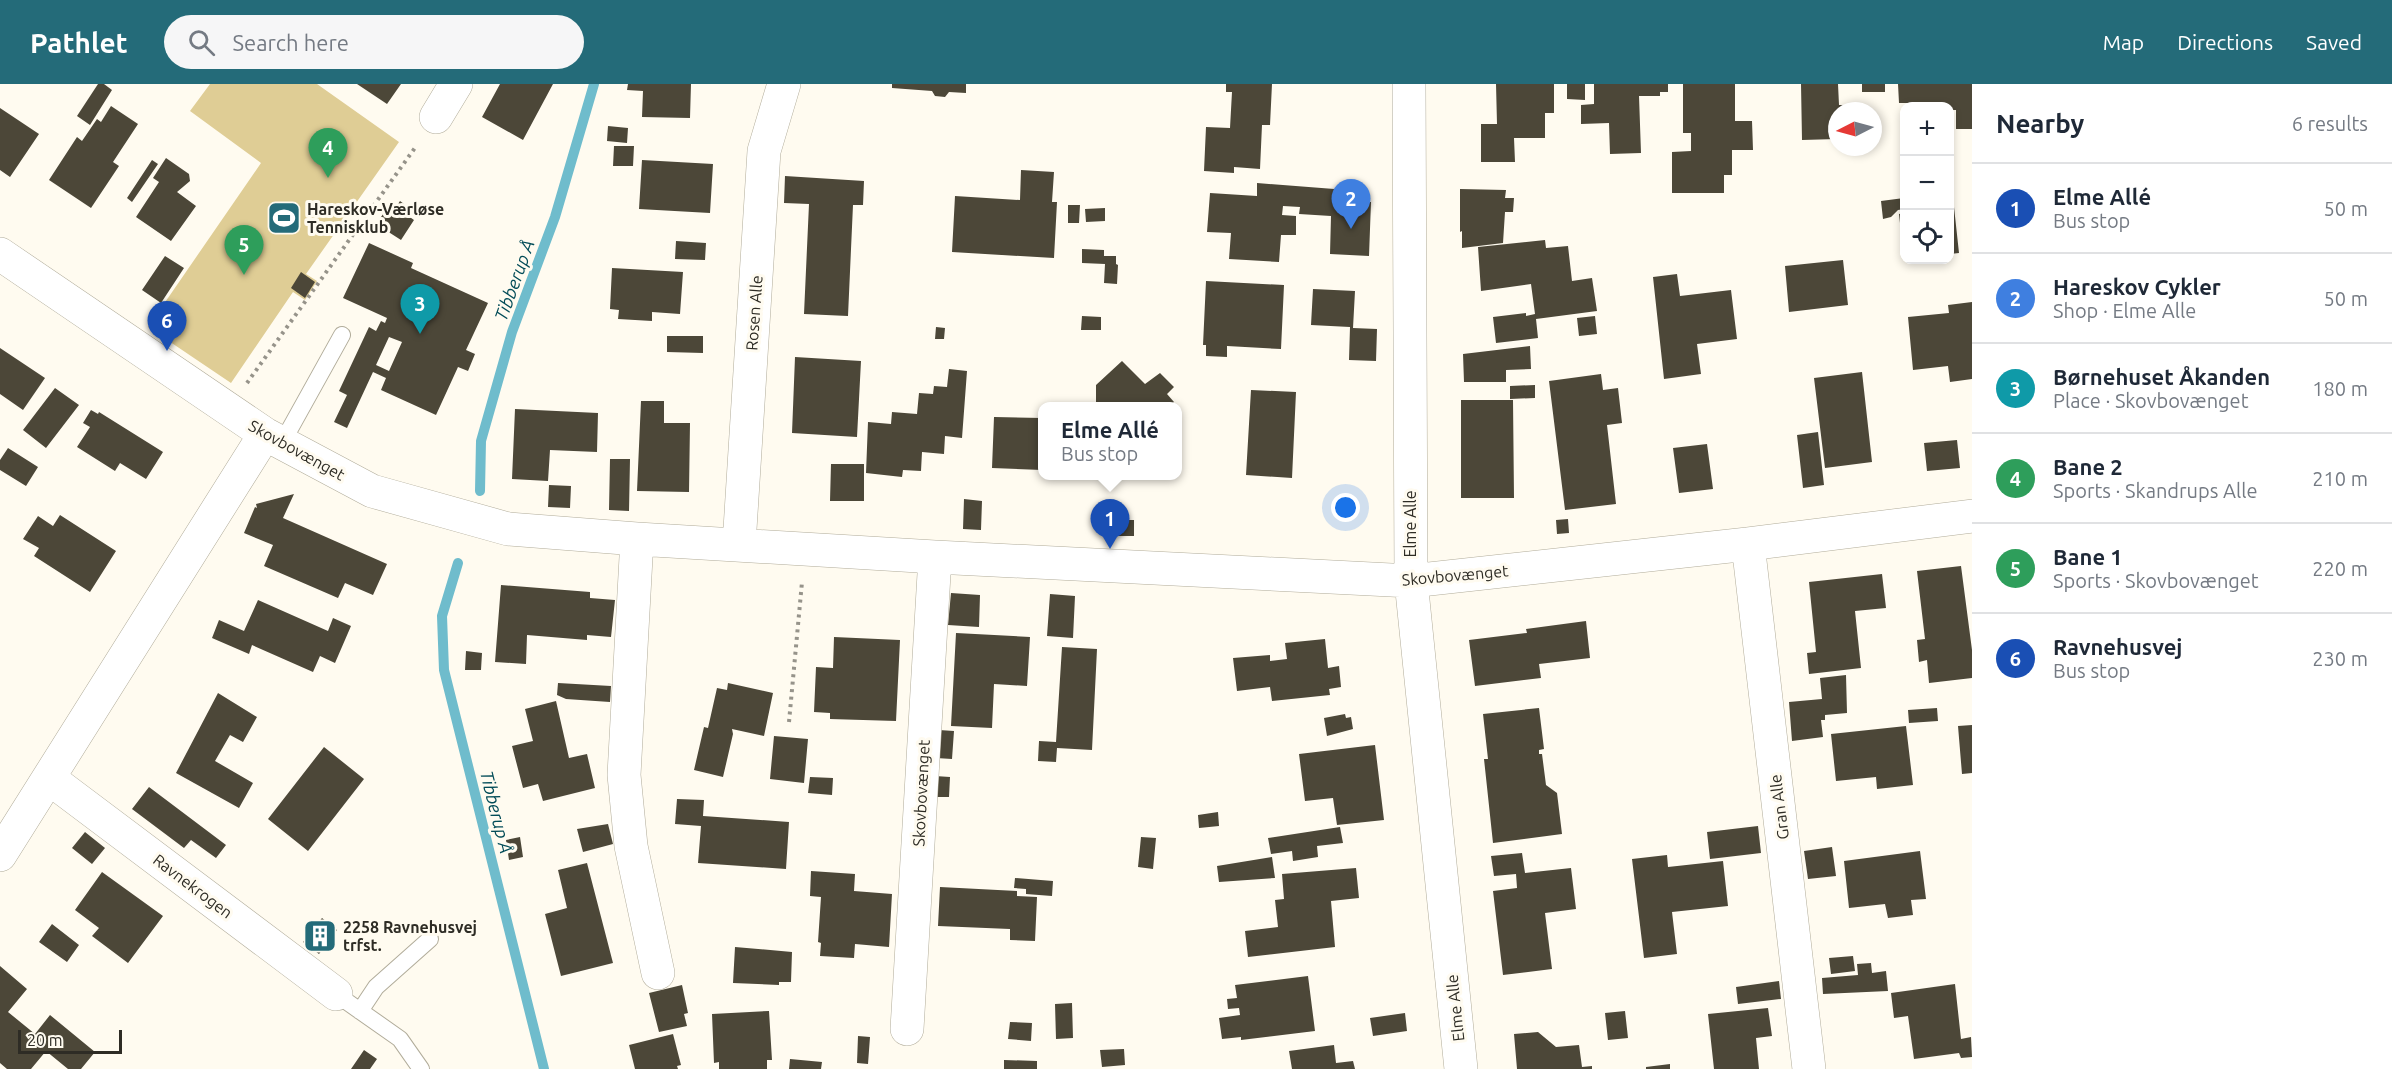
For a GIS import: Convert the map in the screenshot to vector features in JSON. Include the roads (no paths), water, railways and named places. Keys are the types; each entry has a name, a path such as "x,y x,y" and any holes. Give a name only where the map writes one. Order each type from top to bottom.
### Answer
{"street":[{"path":"436,117 456,84"},
{"name":"Rosen Alle","path":"739,545 764,151 784,84"},
{"name":"Elme Alle","path":"1410,84 1411,581 1461,1069"},
{"name":"Skovbovænget","path":"0,254 273,439 372,491 508,529 637,540 1411,581 1748,544 1972,516"},
{"path":"3,840 50,778 273,439"},
{"path":"637,540 624,775 631,846 658,973"},
{"name":"Gran Alle","path":"1748,544 1809,1069"},
{"name":"Skovbovænget","path":"907,1029 935,557"},
{"name":"Ravnekrogen","path":"50,778 348,1003"}],"lane":[{"path":"273,439 342,335"},
{"path":"421,1069 400,1039 348,1003 376,987 430,939"}],"waterway":[{"name":"Tibberup Å","path":"480,491 481,441 512,332 555,217 594,84"},
{"name":"Tibberup Å","path":"458,563 442,616 444,670 544,1069"}],"place":[{"name":"Bane 2","path":"328,178"},
{"name":"Hareskov-Værløse Tennisklub","path":"284,218"},
{"name":"Hareskov Cykler","path":"1351,229"},
{"name":"Bane 1","path":"244,275"},
{"name":"Børnehuset Åkanden","path":"420,334"},
{"name":"Ravnehusvej","path":"167,351"},
{"name":"Elme Allé","path":"1110,549"},
{"name":"2258 Ravnehusvej trfst.","path":"320,936"}]}
